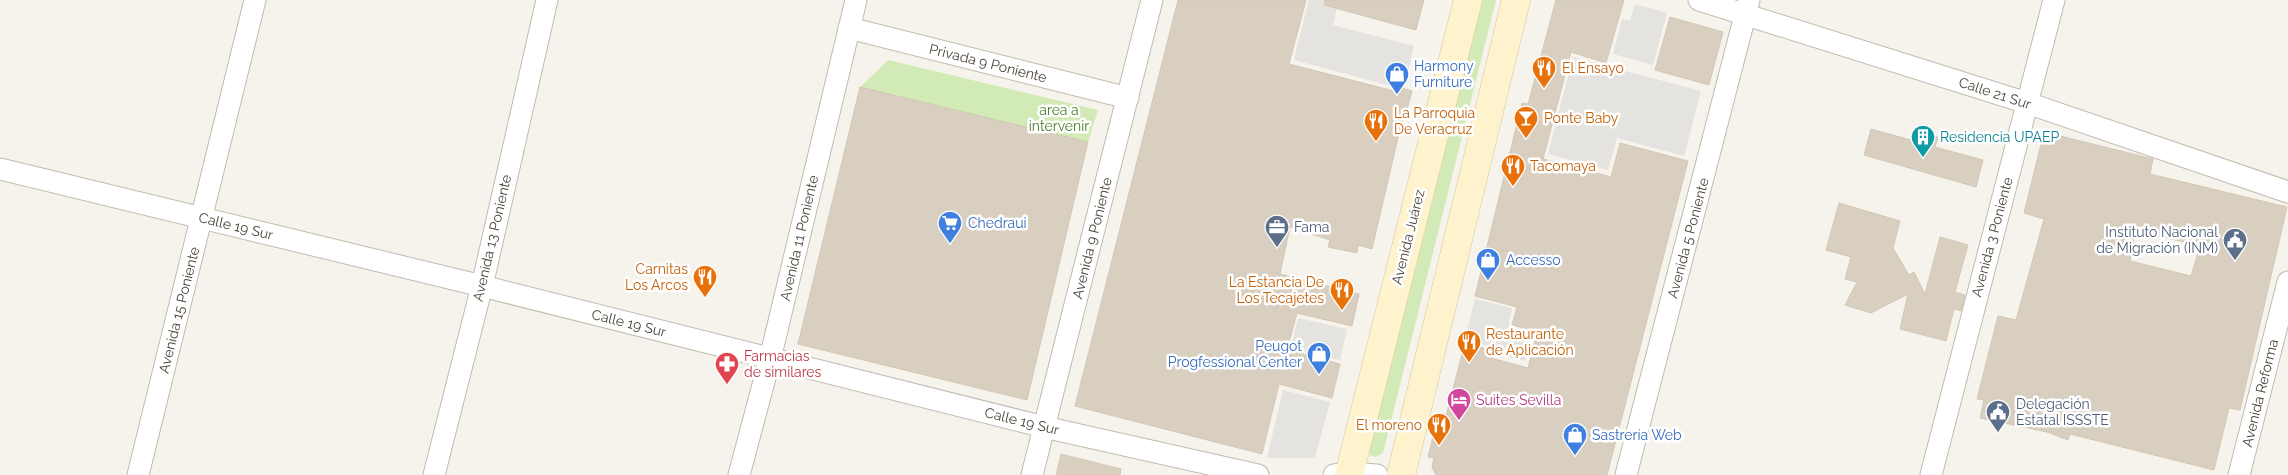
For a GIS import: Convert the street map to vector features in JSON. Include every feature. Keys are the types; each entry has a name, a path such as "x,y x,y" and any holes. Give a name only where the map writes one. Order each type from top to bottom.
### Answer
{"main road":[{"name":"Avenida Juárez","path":"1344,474 1468,0"},
{"path":"1401,475 1516,0"}],"street":[{"name":"Avenida 15 Poniente","path":"138,475 256,0"},
{"name":"Avenida 13 Poniente","path":"434,475 482,286 547,0"},
{"name":"Avenida 11 Poniente","path":"739,475 770,359 856,0"},
{"name":"Avenida 9 Poniente","path":"1032,475 1152,0"},
{"name":"Calle 21 Sur","path":"1699,0 1747,8 2288,192"},
{"name":"Avenida 3 Poniente","path":"1931,475 2054,0"},
{"name":"Avenida 5 Poniente","path":"1626,475 1747,8"},
{"name":"Privada 9 Poniente","path":"849,28 1128,98"},
{"name":"Calle 19 Sur","path":"0,170 482,286 1044,427 1258,475"},
{"name":"Avenida Reforma","path":"2239,475 2288,282"},
{"path":"1344,474 1377,475"}],"green space":[{"path":"1482,0 1496,0 1383,453 1375,457 1370,455 1369,449"},
{"name":"area a intervenir","path":"888,60 1098,110 1088,142 860,87"}],"shaded area":[{"path":"1309,0 1339,0 1333,25 1414,46 1408,72 1395,69 1391,86 1294,60"},
{"path":"1635,4 1667,13 1653,65 1613,54 1622,19 1630,21"},
{"path":"1573,57 1701,91 1684,156 1617,138 1608,170 1548,154"},
{"path":"1475,299 1512,308 1508,328 1532,334 1525,361 1498,354 1499,349 1465,340"},
{"path":"1298,318 1347,329 1340,360 1291,348"},
{"path":"1283,390 1330,402 1315,458 1267,458"}],"building":[{"path":"1178,0 1306,0 1289,64 1394,91 1395,86 1412,91 1406,113 1404,112 1372,249 1358,245 1357,253 1328,247 1330,240 1290,227 1280,274 1359,294 1352,326 1297,313 1287,350 1340,364 1332,398 1279,384 1262,454 1075,406"},
{"path":"1325,0 1424,0 1416,30 1324,5"},
{"path":"1556,0 1624,0 1606,63 1571,52 1543,159 1611,177 1620,143 1688,161 1607,475 1436,475 1432,467 1434,458 1428,457 1435,429 1442,431 1465,343 1493,351 1491,358 1528,368 1537,332 1512,325 1517,307 1475,296 1522,103 1528,104"},
{"path":"1670,17 1723,32 1709,85 1655,70"},
{"path":"860,87 1088,142 1027,400 798,344"},
{"name":"Residencia UPAEP","path":"1871,129 1918,142 1921,132 1938,137 1935,147 1983,160 1976,187 1864,155"},
{"path":"2044,132 2153,159 2150,174 2287,207 2240,410 2229,408 2214,470 2070,434 2068,440 2047,432 1980,418 1984,400 1977,399 1998,316 2016,320 2044,219 2024,213","holes":["2136,230 2200,246 2191,276 2130,261"]},
{"path":"1839,203 1900,221 1893,248 1909,275 1914,272 1925,294 1940,237 1968,245 1955,292 1965,295 1961,311 1954,309 1946,341 1900,329 1908,294 1871,313 1845,305 1857,282 1845,279 1851,257 1826,250"},
{"path":"1061,454 1121,469 1120,475 1056,475"}],"place":[{"name":"El Ensayo","path":"1544,89"},
{"name":"Harmony Furniture","path":"1397,95"},
{"name":"Ponte Baby","path":"1526,139"},
{"name":"La Parroquia De Veracruz","path":"1376,142"},
{"name":"Residencia UPAEP","path":"1923,158"},
{"name":"Tacomaya","path":"1513,187"},
{"name":"Chedraui","path":"950,244"},
{"name":"Fama","path":"1277,248"},
{"name":"Instituto Nacional de Migración (INM)","path":"2235,261"},
{"name":"Accesso","path":"1488,281"},
{"name":"Carnitas Los Arcos","path":"705,298"},
{"name":"La Estancia De Los Tecajetes","path":"1342,311"},
{"name":"Restaurante de Aplicación","path":"1469,363"},
{"name":"Peugot Progfessional Center","path":"1319,375"},
{"name":"Farmacias de similares","path":"727,385"},
{"name":"Suites Sevilla","path":"1459,421"},
{"name":"Delegación Estatal ISSSTE","path":"1998,433"},
{"name":"El moreno","path":"1439,446"},
{"name":"Sastrería Web","path":"1575,456"}]}
